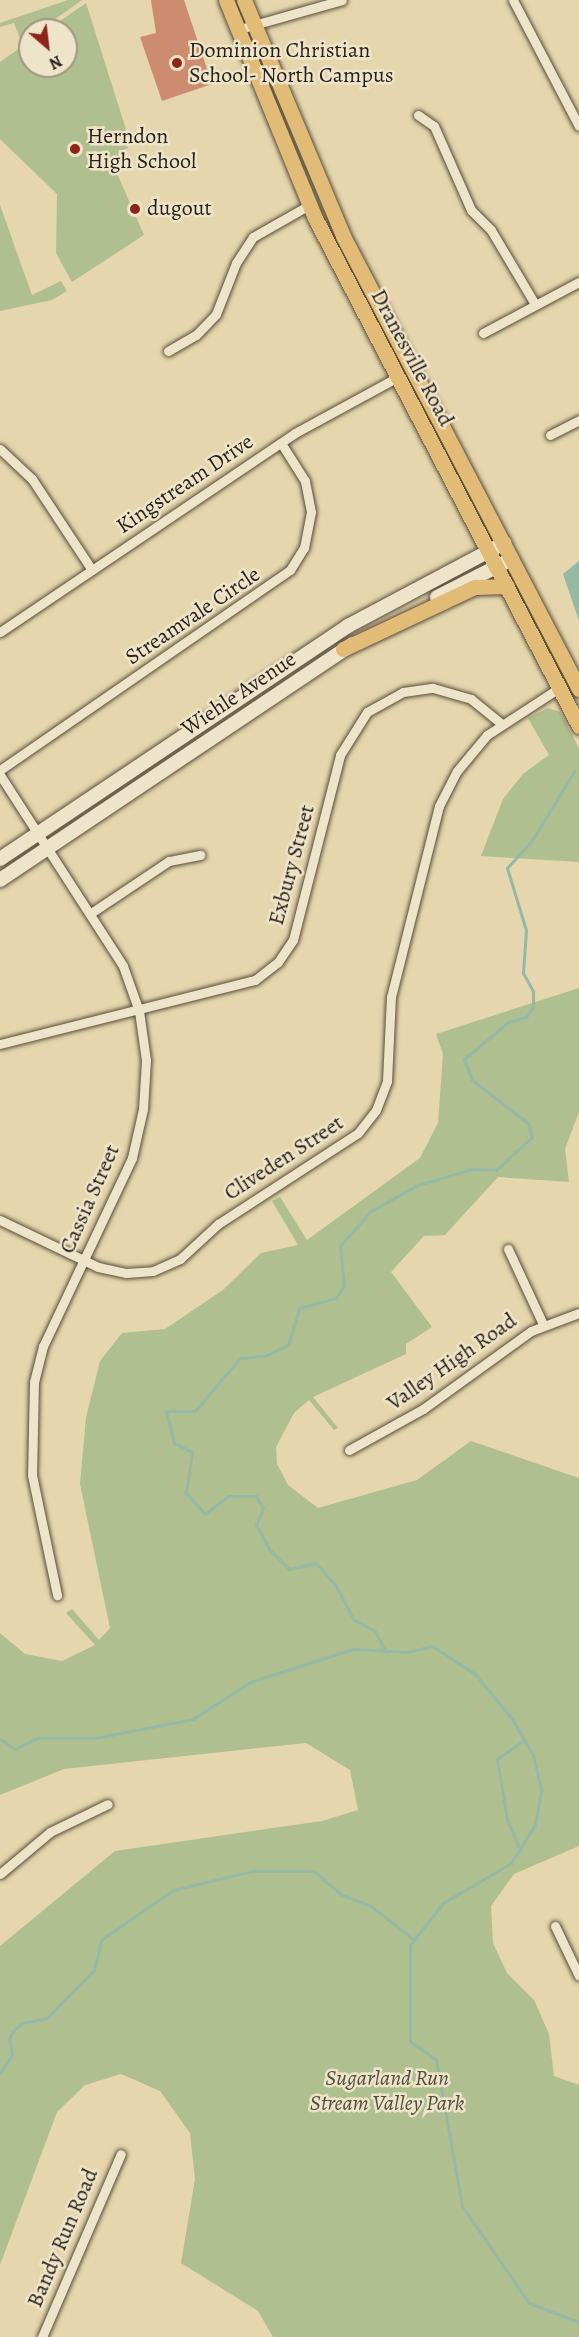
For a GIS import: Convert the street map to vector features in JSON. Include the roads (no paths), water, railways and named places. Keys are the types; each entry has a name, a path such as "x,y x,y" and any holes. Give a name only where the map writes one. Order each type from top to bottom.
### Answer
{"main road":[{"name":"Dranesville Road","path":"226,0 236,30 309,204 396,378 579,726"},
{"name":"Dranesville Road","path":"244,0 340,230 579,689"},
{"name":"Wiehle Avenue","path":"0,859 348,626 504,543"},
{"name":"Wiehle Avenue","path":"0,880 343,648 512,559"},
{"path":"343,648 475,587 507,586"}],"street":[{"path":"236,30 342,0"},
{"path":"513,0 579,126"},
{"path":"418,114 434,126 471,210 491,230 535,304"},
{"path":"168,351 196,335 216,314 236,263 253,237 309,204"},
{"path":"483,333 579,282"},
{"name":"Kingstream Drive","path":"0,632 281,443 396,378"},
{"path":"550,435 579,420"},
{"name":"Streamvale Circle","path":"0,770 290,570 304,548 311,512 305,481 281,443"},
{"path":"0,449 24,469 92,570"},
{"name":"Cliveden Street","path":"0,1220 84,1260 126,1273 167,1266 218,1224 347,1143 368,1122 387,1082 391,997 435,817 457,771 501,723 559,688"},
{"name":"Exbury Street","path":"0,1044 243,986 268,972 286,952 298,927 343,745 375,705 403,692 447,690 471,699 501,723"},
{"name":"Cassia Street","path":"0,775 49,847 123,966 139,1011 146,1086 138,1134 125,1176 43,1346 34,1382 33,1485 57,1595"},
{"path":"91,913 169,861 200,855"},
{"path":"508,1249 543,1324"},
{"name":"Valley High Road","path":"349,1450 423,1409 543,1324 579,1313"},
{"path":"0,1874 50,1832 108,1804"},
{"path":"555,1926 577,1965 579,1976"},
{"name":"Bandy Run Road","path":"42,2337 121,2154"}],"waterway":[{"path":"386,1652 375,1631 354,1620 336,1586 316,1563 289,1569 270,1550 256,1525 263,1508 256,1496 228,1496 205,1514 186,1493 192,1452 174,1443 166,1411 195,1411 240,1358 265,1356 288,1345 299,1308 336,1298 344,1285 340,1246 371,1211 418,1185 472,1169 496,1170 532,1137 528,1123 472,1080 464,1059 508,1022 526,1017 533,1007 533,991 523,973 526,930 507,868 533,839 575,770"},
{"path":"0,1739 15,1749 38,1738 95,1738 193,1719 250,1682 353,1649 408,1652 432,1646 475,1674 512,1719 533,1755 541,1791 535,1825 511,1863 443,1903 410,1945 410,2041 436,2060 462,2206 529,2303 579,2322"},
{"path":"520,1850 507,1820 497,1759 524,1740"},
{"path":"0,2073 12,2055 9,2038 13,2031 22,2023 47,2018 94,1970 102,1939 173,1890 252,1871 314,1871 340,1894 371,1906 414,1940"}],"place":[{"name":"Dominion Christian School- North Campus","path":"177,63"},
{"name":"Herndon High School","path":"75,149"},
{"name":"dugout","path":"135,209"}],"park label":[{"name":"Sugarland Run Stream Valley Park","path":"387,2090"}]}
